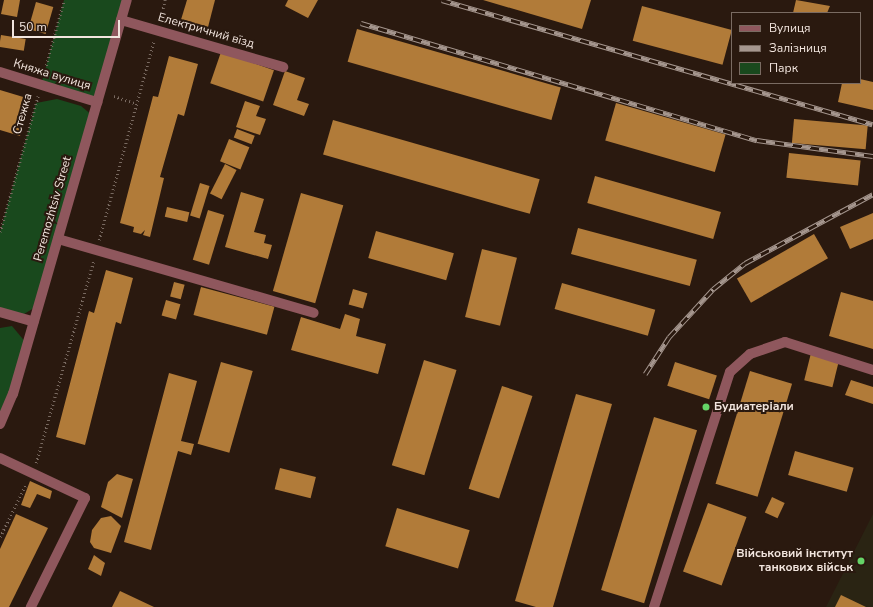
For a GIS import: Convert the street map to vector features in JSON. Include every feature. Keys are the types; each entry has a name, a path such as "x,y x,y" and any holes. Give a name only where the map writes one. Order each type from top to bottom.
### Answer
{"street":[{"name":"Peremozhtsiv Street","path":"0,424 13,394 127,0"},
{"name":"Електричний вїзд","path":"121,20 283,67"},
{"name":"Княжа вулиця","path":"0,72 97,102"},
{"path":"58,239 314,313"},
{"path":"0,312 34,322"},
{"path":"654,607 730,372 750,354 785,342 873,370"},
{"path":"0,458 85,498 31,607"}],"path":[{"name":"Стежка","path":"0,232 64,0"},
{"path":"0,537 40,454 165,0"},
{"path":"114,96 137,104"}],"shaded area":[{"name":"Військовий інститут танкових військ","path":"873,514 873,607 826,607"}],"green space":[{"path":"64,0 127,0 97,102 41,85"},
{"path":"57,99 81,106 93,116 39,305 19,317 0,312 0,232 36,103"},
{"path":"12,326 27,344 0,424 0,328"}],"building":[{"path":"4,0 20,0 17,17 1,14"},
{"path":"187,0 215,0 207,31 180,23"},
{"path":"288,0 318,0 308,18 285,6"},
{"path":"483,0 591,0 582,29"},
{"path":"796,0 830,6 827,12 793,12"},
{"path":"36,2 53,7 46,34 28,29"},
{"path":"642,6 731,30 723,65 633,41"},
{"path":"357,29 561,87 551,120 348,62"},
{"path":"1,35 26,39 24,51 0,47"},
{"path":"221,52 274,70 263,101 210,83"},
{"path":"169,56 198,64 184,116 178,114 160,177 164,178 150,237 143,235 145,230 141,234 133,232 134,227 120,223 153,96 158,97"},
{"path":"285,71 305,78 297,100 309,104 304,116 273,105"},
{"path":"861,79 873,82 873,110 838,102 842,84 861,84"},
{"path":"0,90 30,99 20,136 0,130"},
{"path":"245,101 260,106 256,116 266,119 260,135 236,127"},
{"path":"616,103 726,134 715,172 605,140"},
{"path":"794,119 868,125 866,149 792,143"},
{"path":"333,120 540,179 530,214 323,155"},
{"path":"237,129 255,136 252,144 234,137"},
{"path":"229,139 249,147 240,169 220,161"},
{"path":"789,153 861,161 858,185 786,178"},
{"path":"225,164 237,170 222,199 210,193"},
{"path":"595,176 721,212 713,239 587,203"},
{"path":"200,183 210,186 200,218 190,216"},
{"path":"241,192 264,199 254,232 266,235 264,243 272,245 268,259 225,247"},
{"path":"301,193 343,205 315,303 273,291"},
{"path":"167,207 189,212 187,222 165,217"},
{"path":"208,210 224,215 209,265 193,260"},
{"path":"873,213 873,239 850,249 840,227"},
{"path":"578,228 697,260 690,286 571,254"},
{"path":"376,231 454,253 446,280 368,258"},
{"path":"814,234 828,258 751,303 737,278"},
{"path":"482,249 517,258 500,326 465,317"},
{"path":"106,270 133,278 121,324 116,322 85,445 56,437 89,311 94,313"},
{"path":"174,282 185,285 181,299 170,296"},
{"path":"562,283 655,310 648,336 555,309"},
{"path":"201,287 274,307 267,335 193,315"},
{"path":"353,289 367,293 363,309 349,304"},
{"path":"841,292 873,301 873,349 829,336"},
{"path":"166,300 180,304 176,320 162,315"},
{"path":"345,314 360,319 356,336 386,344 378,374 291,350 301,317 340,329"},
{"path":"811,353 839,360 832,387 804,380"},
{"path":"424,360 457,370 424,475 392,465"},
{"path":"221,362 253,371 229,453 198,444"},
{"path":"675,362 717,376 709,399 667,386"},
{"path":"750,371 792,384 758,497 716,484"},
{"path":"169,373 197,381 181,441 194,444 191,455 178,451 151,550 124,542"},
{"path":"851,380 873,387 873,404 845,395"},
{"path":"502,386 532,396 499,499 469,489"},
{"path":"576,394 612,404 553,607 536,607 515,601"},
{"path":"654,417 697,430 644,603 601,590"},
{"path":"795,451 854,468 847,492 788,475"},
{"path":"280,468 316,477 311,498 275,489"},
{"path":"117,474 133,479 122,518 101,507 108,482"},
{"path":"30,481 52,491 50,499 37,494 30,508 21,505"},
{"path":"772,497 785,503 778,518 765,512"},
{"path":"708,503 747,517 722,586 683,572"},
{"path":"397,508 470,530 458,568 385,546"},
{"path":"16,514 48,528 9,607 0,607 0,549"},
{"path":"111,516 121,526 111,553 94,548 90,542 92,530 101,518"},
{"path":"94,555 105,563 101,576 88,569"},
{"path":"120,591 154,607 112,607"},
{"path":"841,595 866,607 835,607"}],"railway":[{"path":"442,0 731,83"},
{"path":"361,23 757,140 873,156"},
{"path":"734,84 873,124"},
{"path":"645,374 669,337 713,289 745,263 873,194"}],"place":[{"name":"Будиатеріали","path":"706,407"},
{"name":"Військовий інститут танкових військ","path":"861,561"}]}
